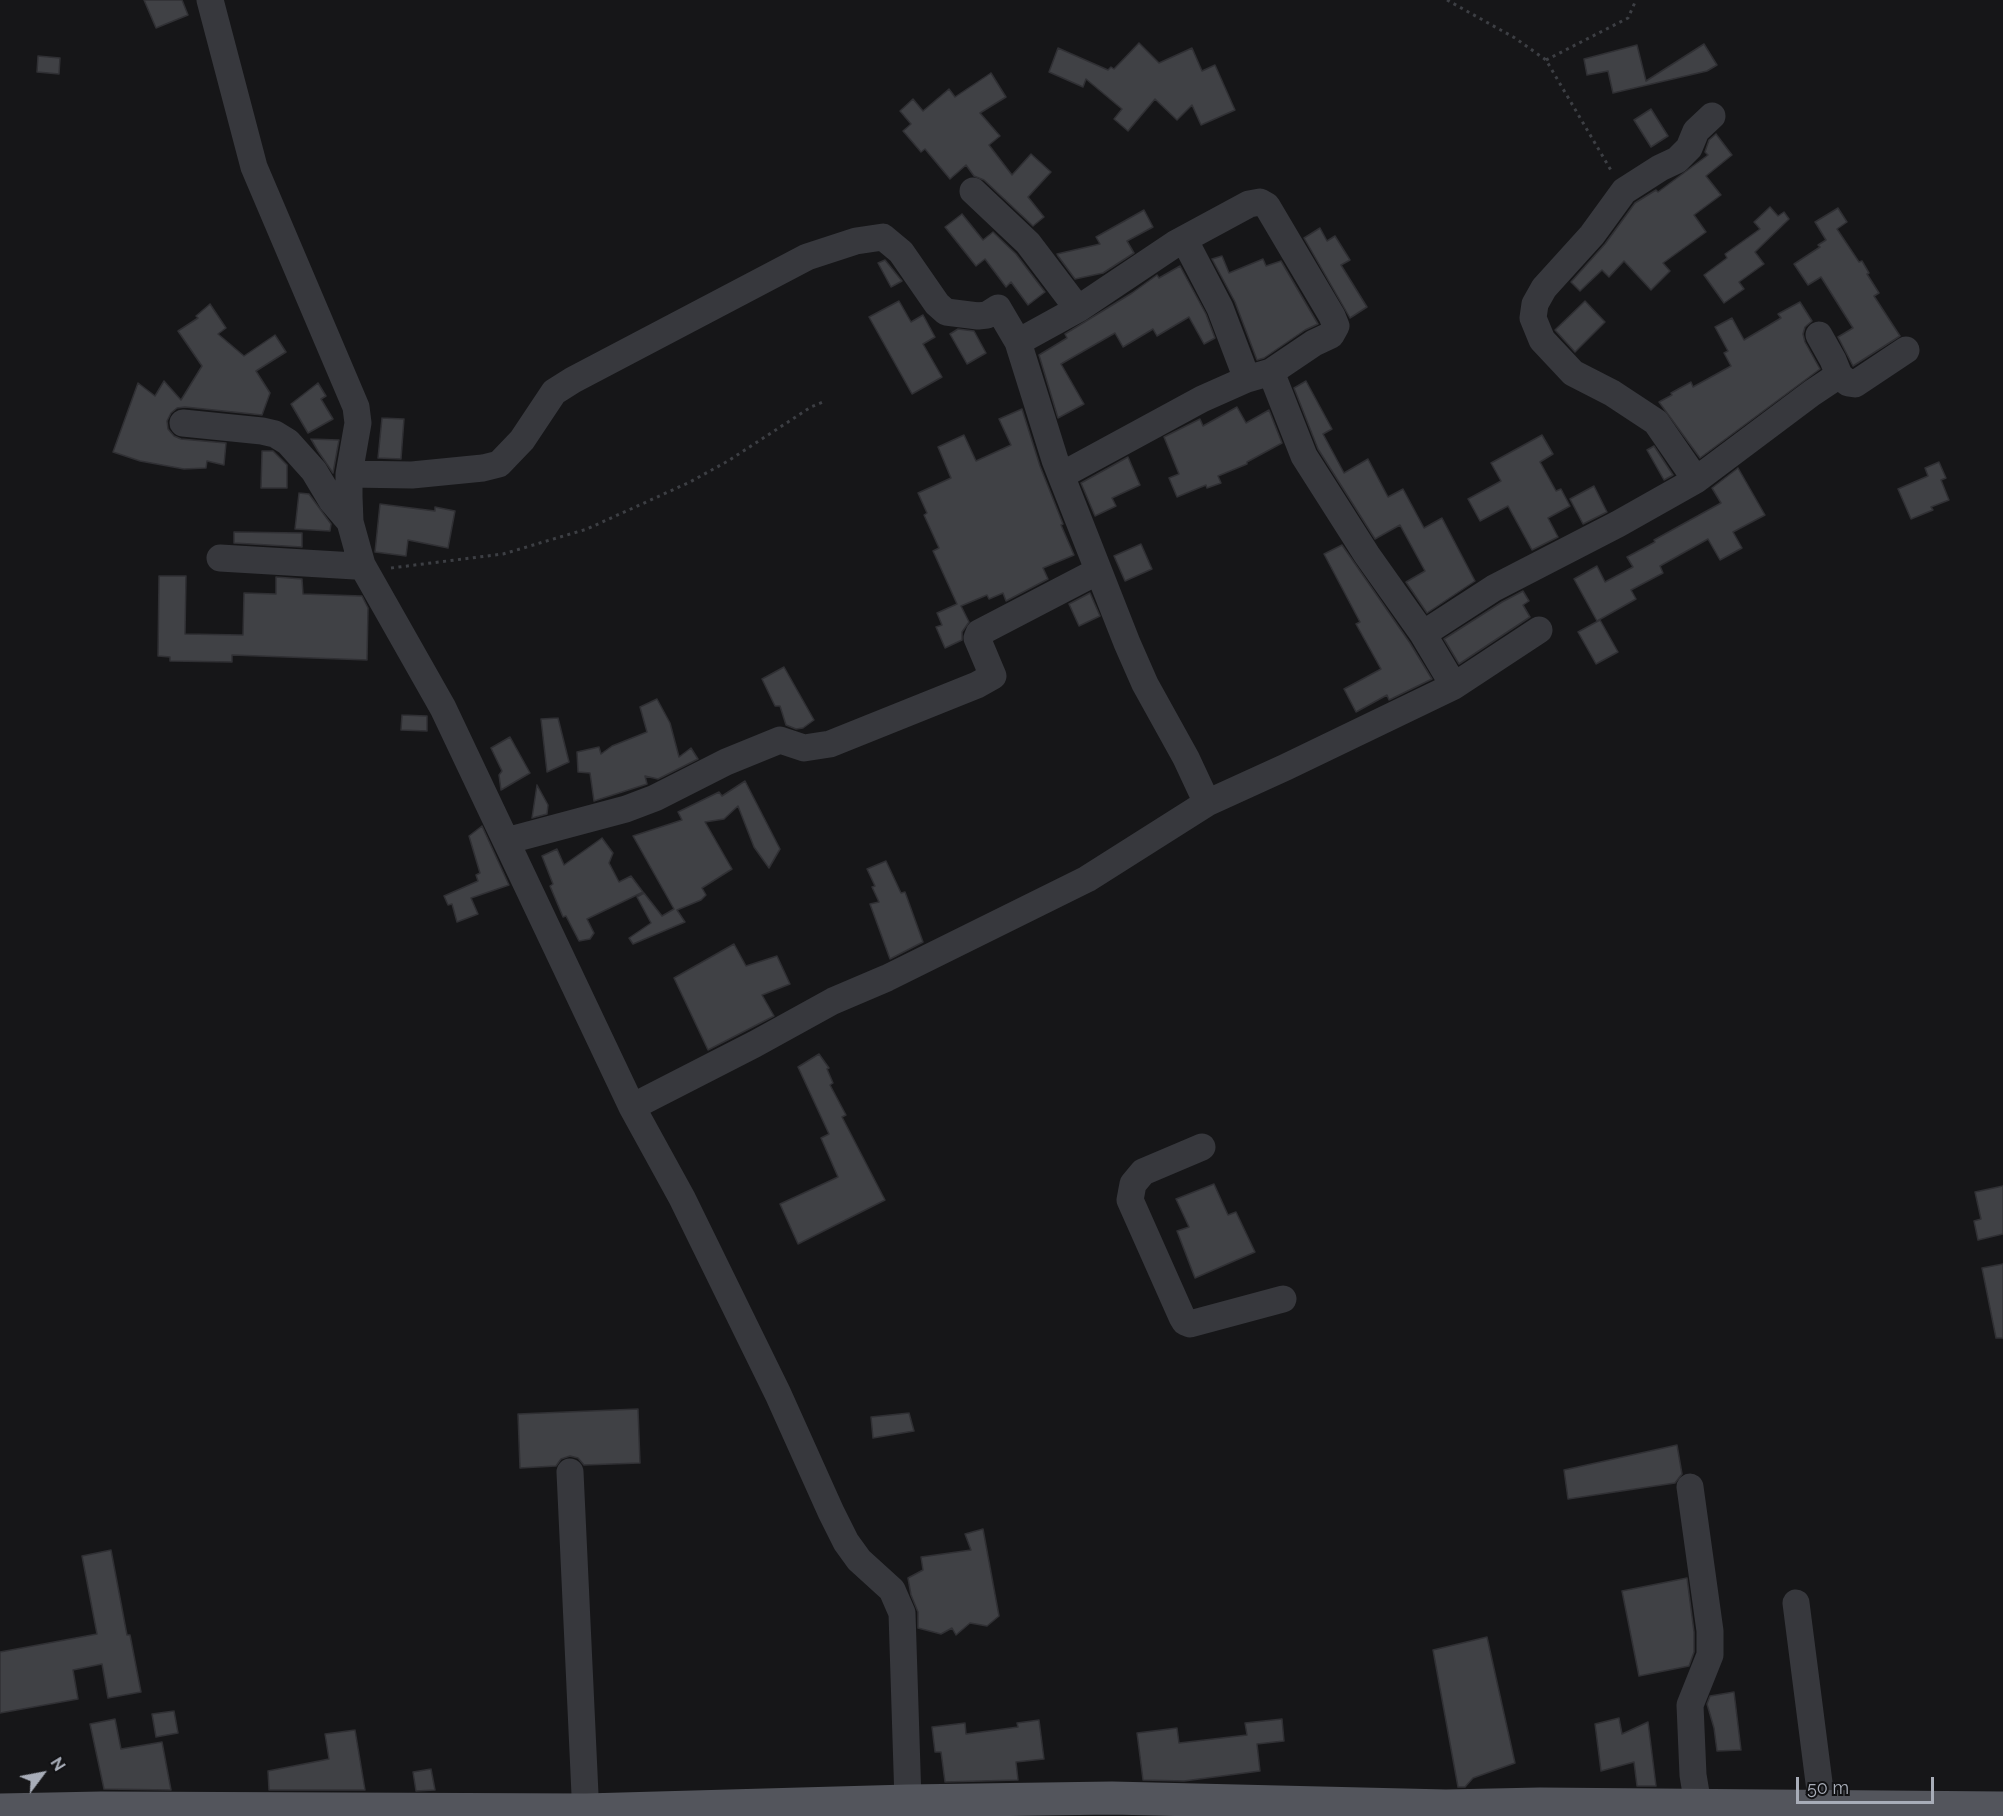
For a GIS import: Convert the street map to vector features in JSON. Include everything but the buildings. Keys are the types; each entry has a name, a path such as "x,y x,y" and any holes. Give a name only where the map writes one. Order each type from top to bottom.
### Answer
{"main road":[{"path":"16,1812 586,1813 926,1806 1698,1805 1822,1806 1966,1812 2003,1808"}],"street":[{"path":"210,0 254,166 356,407 358,423 349,474 350,522 364,569 443,708 632,1107 702,1239 778,1394 846,1542 858,1560 892,1590 902,1613 926,1806"},
{"path":"1696,480 1656,422 1612,393 1573,373 1542,340 1533,318 1535,304 1544,288 1592,235 1624,191 1677,160 1689,148 1696,131 1712,116"},
{"path":"973,191 1028,243 1078,309"},
{"path":"1018,342 1078,309 1184,239 1249,204 1260,202 1267,206 1332,316 1335,326 1331,335 1259,375 1173,414 1062,475"},
{"path":"349,474 412,475 483,468 499,464 522,440 554,392 573,380 807,257 855,241 883,237 901,252 937,304 946,312 978,316 987,315 998,308 1018,342 1055,460 1098,571 1145,684 1186,758 1207,803"},
{"path":"1184,239 1220,308 1304,456 1367,555 1423,634 1454,686"},
{"path":"1819,335 1839,375 1848,383 1855,384 1906,350"},
{"path":"1423,634 1494,588 1618,524 1696,480 1839,375"},
{"path":"183,423 262,430 275,434 288,442 314,471 332,501 350,522"},
{"path":"220,558 355,566 364,569"},
{"path":"506,841 626,809 655,798 726,762 780,740 804,748 830,744 977,685 993,676 978,638 979,633 1098,571"},
{"path":"632,1107 755,1044 832,1001 887,978 1087,879 1207,803 1454,686 1539,630"},
{"path":"1202,1148 1143,1172 1132,1184 1130,1200 1182,1317 1190,1324 1283,1299"},
{"path":"570,1472 586,1813"},
{"path":"1690,1487 1710,1630 1710,1655 1690,1706 1698,1805"},
{"path":"1796,1603 1822,1806"}],"path":[{"path":"1447,0 1515,38 1546,60 1624,191"},
{"path":"1546,60 1628,18 1636,0"},
{"path":"364,569 503,554 587,529 690,482 728,461 811,407 823,402"}]}
